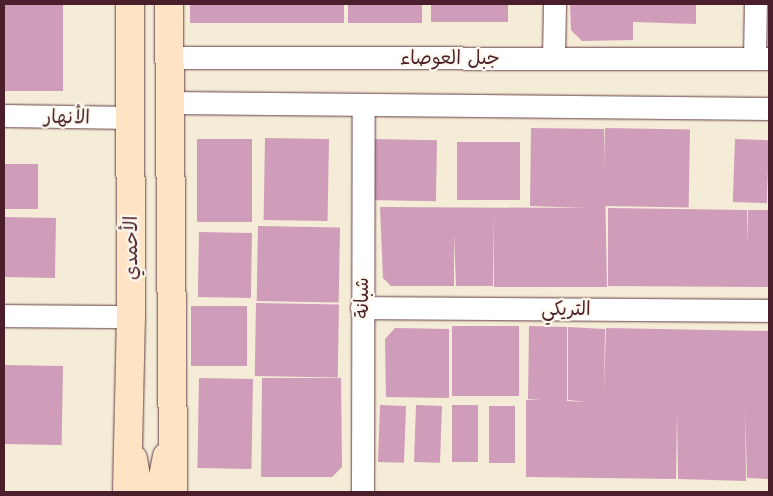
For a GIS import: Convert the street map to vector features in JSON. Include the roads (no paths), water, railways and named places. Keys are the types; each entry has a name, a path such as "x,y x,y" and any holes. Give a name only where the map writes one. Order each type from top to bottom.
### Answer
{"street":[{"name":"الأحمدي","path":"127,492 131,317 130,4"},
{"path":"169,4 173,492"},
{"path":"554,57 555,4"},
{"path":"756,4 762,59"},
{"name":"جبل العوصاء","path":"131,58 554,57 762,59"},
{"path":"131,111 170,103 769,110"},
{"name":"شبانة","path":"363,492 364,105"},
{"name":"الأنهار","path":"4,116 131,111"},
{"name":"التريكي","path":"362,308 769,311"},
{"path":"4,316 131,317"},
{"path":"128,430 138,486 161,487 172,430"}]}
